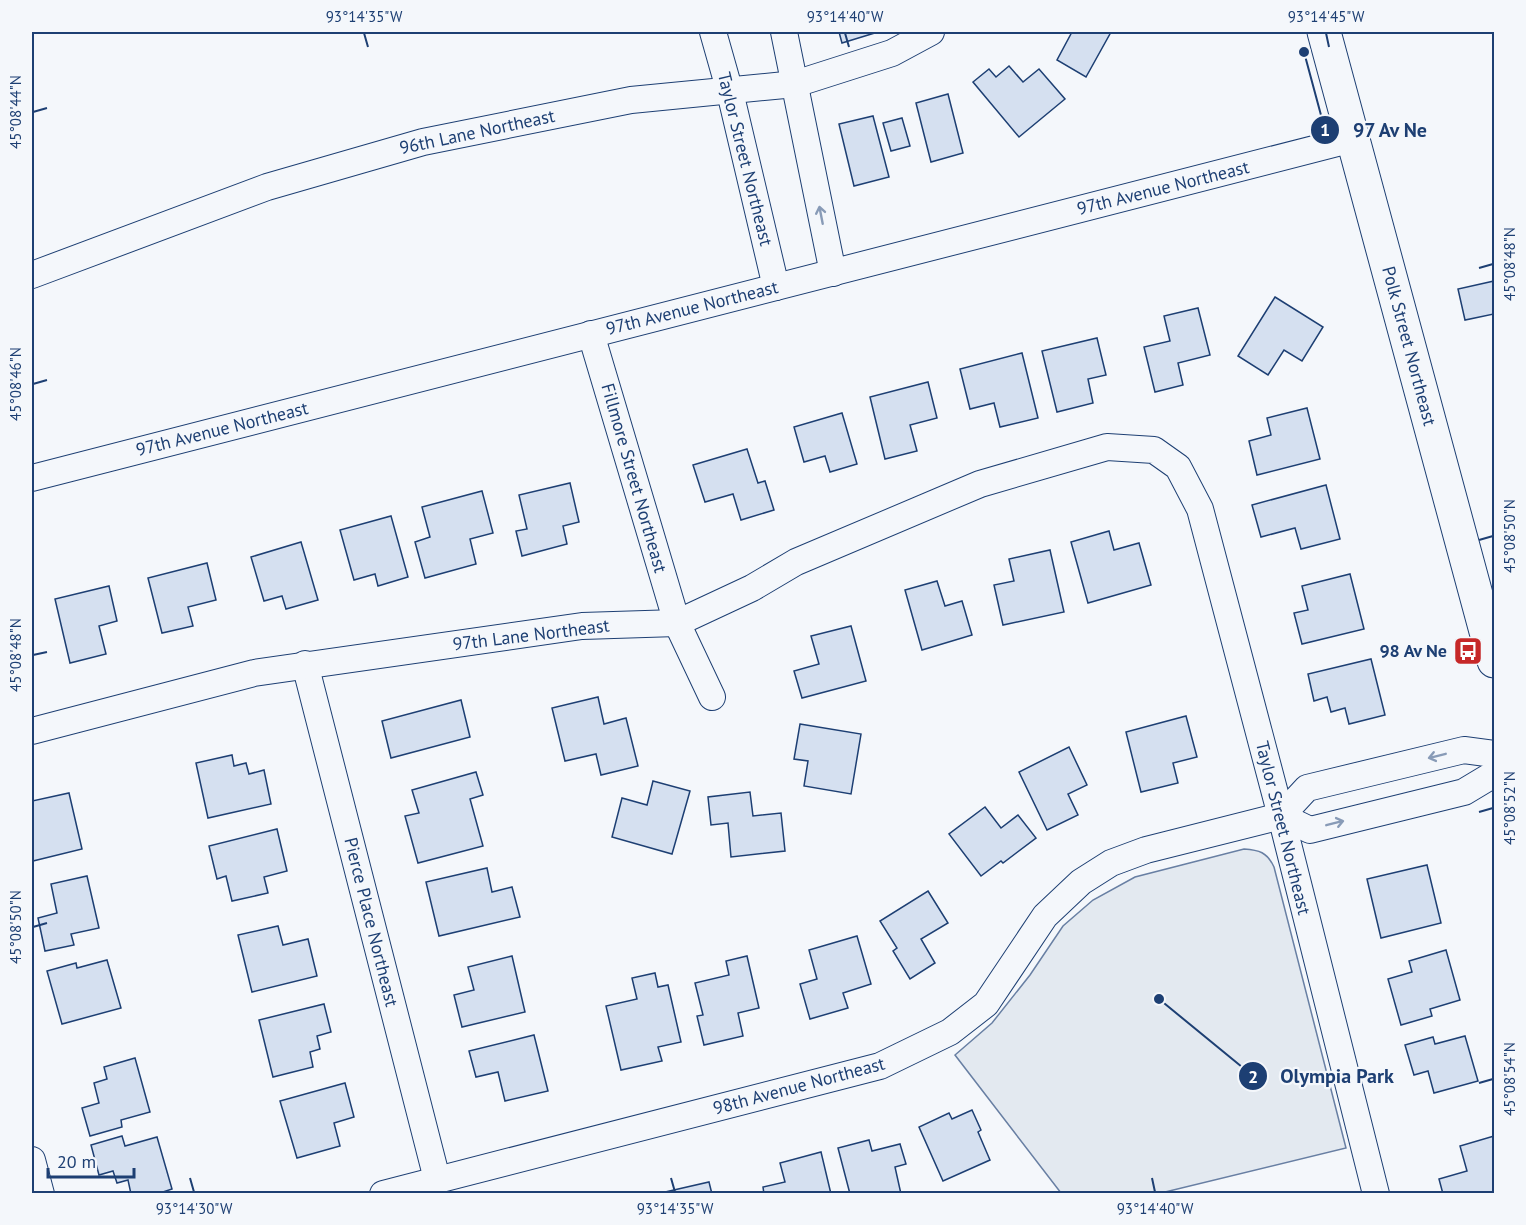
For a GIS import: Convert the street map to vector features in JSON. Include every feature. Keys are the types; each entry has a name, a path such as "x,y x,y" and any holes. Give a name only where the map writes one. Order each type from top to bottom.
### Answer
{"street":[{"name":"Taylor Street Northeast","path":"713,32 730,92 776,287"},
{"path":"784,32 833,273"},
{"name":"96th Lane Northeast","path":"32,275 267,187 423,142 631,100 795,84 892,53 931,32"},
{"name":"Polk Street Northeast","path":"1324,32 1494,661"},
{"name":"97th Avenue Northeast","path":"32,478 1353,139"},
{"name":"Fillmore Street Northeast","path":"591,334 677,622 712,697"},
{"name":"97th Lane Northeast","path":"32,731 254,673 305,664 582,626 677,622 752,588 796,562 980,484 1107,447 1154,450 1178,467"},
{"name":"Taylor Street Northeast","path":"1178,467 1200,509 1281,816 1376,1194"},
{"name":"Pierce Place Northeast","path":"305,664 437,1179"},
{"path":"1494,754 1464,750 1307,788 1281,816 1310,830 1464,792 1494,774"},
{"name":"98th Avenue Northeast","path":"383,1194 880,1066 950,1032 986,1004 1045,916 1081,882 1111,863 1146,850 1281,816"},
{"path":"32,1160 41,1194"}],"shaded area":[{"path":"1244,849 1262,853 1274,867 1346,1148 1161,1193 1061,1193 955,1055 992,1023 1030,975 1063,926 1093,900 1135,877"}],"building":[{"path":"839,32 878,32 842,43"},
{"path":"1072,32 1111,32 1086,77 1057,60"},
{"path":"1009,66 1023,82 1039,69 1065,99 1019,137 973,82 989,69 996,77"},
{"path":"948,94 963,153 931,162 916,103"},
{"path":"873,116 889,177 854,186 839,124"},
{"path":"902,118 910,146 891,151 883,123"},
{"path":"1494,281 1494,314 1465,320 1458,289"},
{"path":"1275,297 1323,327 1302,361 1284,350 1268,375 1238,356"},
{"path":"1198,308 1210,355 1178,363 1183,385 1155,392 1144,347 1170,341 1164,316"},
{"path":"1097,338 1106,375 1088,379 1093,403 1057,412 1042,351"},
{"path":"1022,353 1038,418 1000,427 994,403 970,409 960,369"},
{"path":"928,382 937,418 910,425 917,451 885,459 870,397"},
{"path":"1307,408 1320,459 1257,475 1249,441 1271,435 1267,418"},
{"path":"842,413 857,464 830,472 825,456 804,462 794,427"},
{"path":"747,449 758,483 765,481 774,510 741,520 733,494 705,502 693,465"},
{"path":"570,483 579,522 563,526 567,544 522,556 516,531 527,529 519,495"},
{"path":"1326,485 1340,539 1301,549 1295,528 1261,537 1252,505"},
{"path":"482,491 493,533 470,539 476,564 425,578 415,542 430,537 422,507"},
{"path":"391,516 408,577 378,586 375,574 354,580 340,530"},
{"path":"1109,531 1114,550 1139,543 1151,585 1088,603 1071,542"},
{"path":"301,542 318,600 286,609 282,596 264,601 251,557"},
{"path":"1050,550 1064,612 1003,625 994,585 1014,581 1009,559"},
{"path":"207,563 216,600 188,607 193,626 162,633 148,578"},
{"path":"1350,574 1364,629 1302,644 1294,613 1308,610 1302,586"},
{"path":"937,581 945,606 962,601 972,635 922,650 905,590"},
{"path":"109,586 117,621 99,626 106,654 70,663 55,599"},
{"path":"851,626 866,681 802,698 794,671 819,664 811,636"},
{"path":"1371,659 1385,715 1349,724 1345,708 1331,712 1327,697 1314,701 1308,674"},
{"path":"598,697 604,724 626,718 638,766 601,775 596,754 565,761 552,708"},
{"path":"461,700 470,737 391,758 382,721"},
{"path":"1186,716 1197,757 1173,763 1178,783 1141,792 1126,732"},
{"path":"800,724 861,734 851,794 804,786 808,761 794,759"},
{"path":"1069,747 1087,785 1068,794 1078,815 1047,830 1019,772"},
{"path":"232,755 234,766 246,763 249,774 264,770 271,804 208,818 196,763"},
{"path":"476,772 483,795 470,799 483,846 418,863 405,816 419,813 412,790"},
{"path":"653,781 690,791 672,854 612,837 622,798 647,805"},
{"path":"750,792 753,816 781,813 785,851 731,857 728,823 711,825 708,797"},
{"path":"69,793 82,849 33,861 32,801"},
{"path":"985,807 1001,828 1018,815 1036,838 1003,863 1001,861 981,876 949,834"},
{"path":"277,829 287,871 264,877 268,893 232,901 226,876 217,879 209,846"},
{"path":"1427,865 1441,923 1381,938 1367,879"},
{"path":"487,868 492,892 512,887 520,917 439,936 426,882"},
{"path":"87,876 99,928 71,934 74,945 45,951 38,918 57,913 51,884"},
{"path":"928,891 948,923 921,939 935,963 910,979 893,951 897,948 880,921"},
{"path":"278,926 283,945 308,939 317,976 252,992 238,935"},
{"path":"857,936 871,984 843,993 848,1008 810,1019 800,984 817,979 809,950"},
{"path":"1446,950 1460,1000 1430,1009 1432,1016 1401,1025 1388,979 1412,972 1409,961"},
{"path":"512,956 525,1012 462,1027 454,995 474,990 468,967"},
{"path":"747,956 759,1008 738,1013 743,1036 704,1045 697,1016 703,1015 695,983 729,975 726,961"},
{"path":"107,960 121,1008 62,1024 47,971 76,963 77,968"},
{"path":"655,973 658,987 668,985 681,1042 658,1047 662,1061 621,1070 606,1006 637,999 632,978"},
{"path":"324,1004 331,1032 317,1036 320,1049 310,1052 313,1067 273,1077 259,1020"},
{"path":"534,1035 548,1091 505,1101 498,1072 476,1077 469,1051"},
{"path":"1465,1036 1478,1081 1434,1093 1428,1071 1414,1075 1405,1045 1433,1037 1435,1044"},
{"path":"135,1058 150,1112 121,1120 122,1127 90,1136 82,1108 99,1103 94,1083 107,1079 104,1067"},
{"path":"345,1083 354,1117 334,1123 340,1146 297,1158 280,1101"},
{"path":"972,1110 981,1130 978,1132 990,1160 943,1181 919,1127 949,1113 952,1119"},
{"path":"122,1136 125,1146 157,1137 172,1189 157,1194 131,1194 128,1180 117,1183 113,1171 99,1175 91,1145"},
{"path":"1494,1136 1494,1194 1443,1194 1439,1179 1467,1171 1460,1146"},
{"path":"869,1140 872,1151 900,1144 906,1164 895,1167 901,1194 850,1194 838,1148"},
{"path":"821,1152 831,1194 764,1194 763,1187 785,1182 780,1163"},
{"path":"709,1182 712,1194 666,1194 665,1192"}],"place":[{"name":"97 Av Ne","path":"1304,52"},
{"name":"98 Av Ne","path":"1468,651"},
{"name":"Olympia Park","path":"1159,999"}]}
